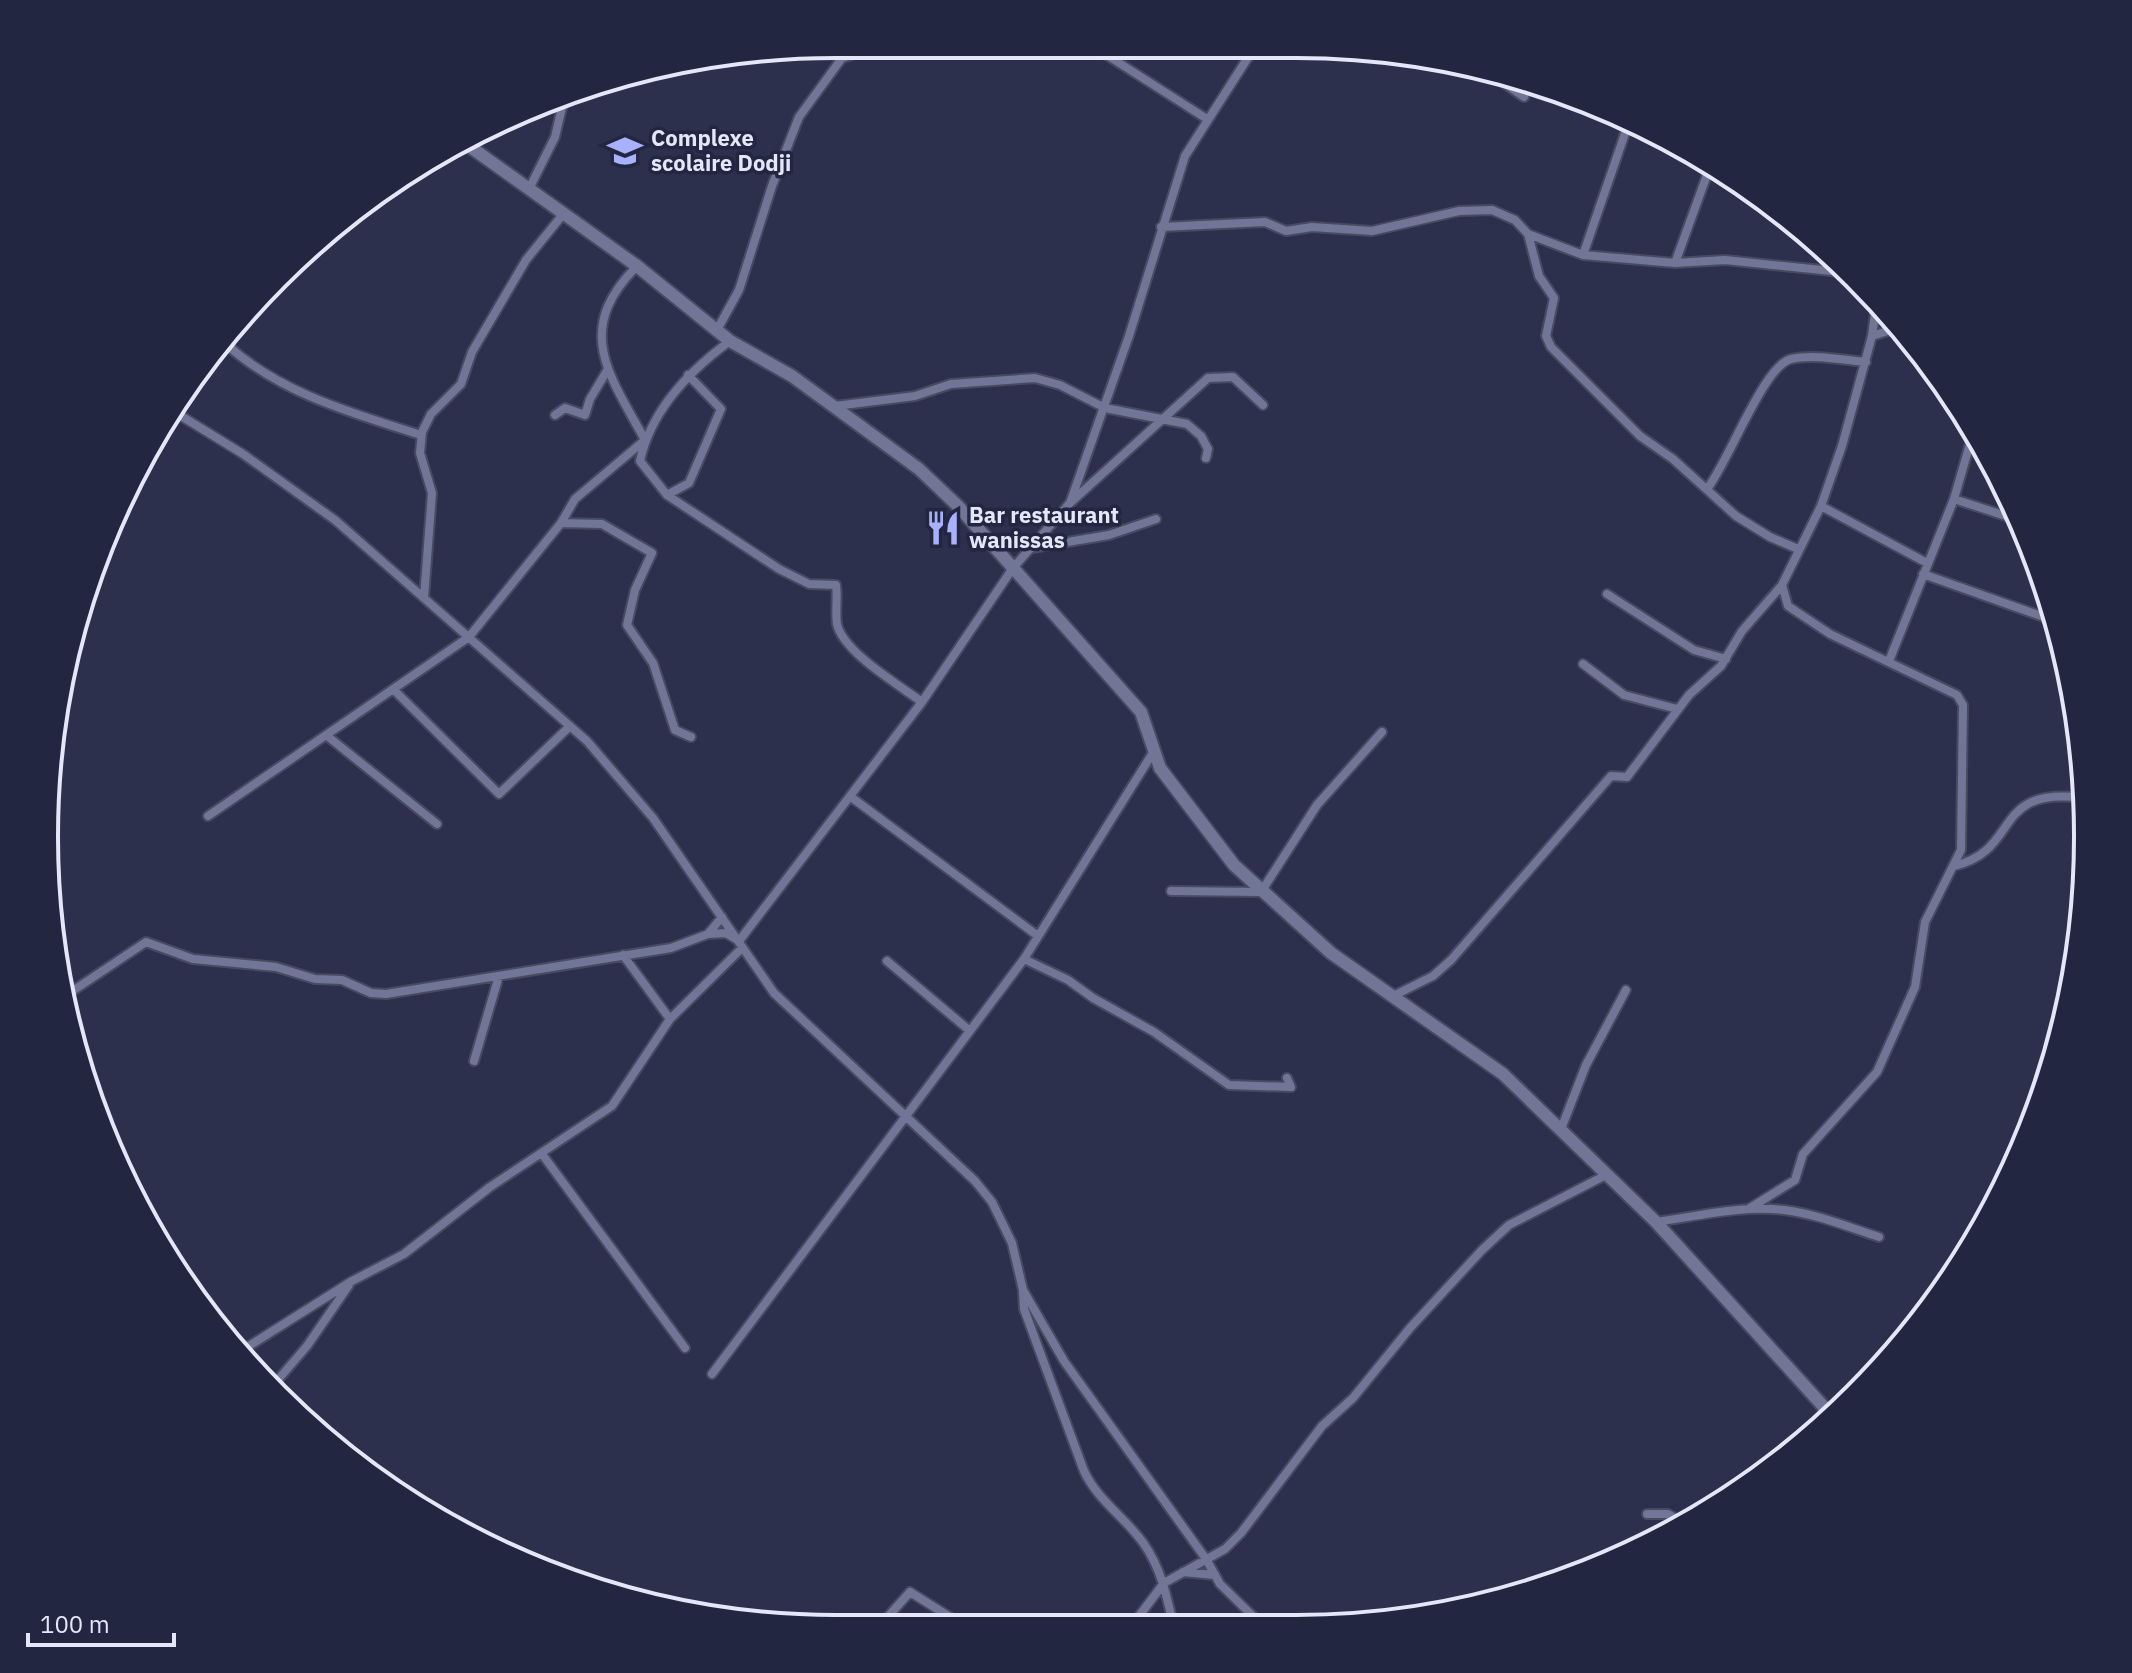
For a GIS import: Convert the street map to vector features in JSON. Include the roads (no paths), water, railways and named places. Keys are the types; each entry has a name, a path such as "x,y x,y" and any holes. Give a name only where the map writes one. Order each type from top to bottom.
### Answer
{"main road":[{"path":"472,148 637,266 730,341 792,376 919,469 1013,568 1141,712 1160,768 1216,844 1261,892 1331,953 1503,1074 1656,1222 1824,1407"}],"street":[{"path":"717,330 739,290 772,186 799,117 842,58"},
{"path":"1111,58 1207,119"},
{"path":"1070,503 1105,408 1185,156 1247,58"},
{"path":"1514,90 1524,97"},
{"path":"529,189 558,130 562,108"},
{"path":"1583,255 1626,132"},
{"path":"1675,263 1707,176"},
{"path":"1161,227 1265,222 1286,231 1312,227 1372,231 1459,211 1487,210 1509,217 1528,234 1561,244 1583,255 1675,263 1725,260 1830,271"},
{"path":"424,598 432,493 420,453 421,435 431,414 461,384 472,352 532,250 564,213"},
{"path":"1528,234 1539,276 1555,300 1546,336 1548,343 1640,436 1736,516 1770,537 1798,549"},
{"path":"637,266 622,281 599,327 608,369 645,440"},
{"path":"1393,996 1433,976 1451,960 1611,776 1627,777 1632,773 1639,757 1677,709 1726,659 1742,631 1782,585 1821,506 1866,362 1875,316"},
{"path":"1872,336 1887,331"},
{"path":"730,341 688,375 666,402 645,440 640,461 667,495 779,569 809,584 836,585 837,626 844,637 872,665 922,702"},
{"path":"231,348 248,363 314,399 421,435"},
{"path":"1707,489 1733,449 1756,396 1779,365 1799,358 1866,362"},
{"path":"555,415 565,408 585,415 590,399 608,369"},
{"path":"667,495 689,483 721,409 688,375"},
{"path":"248,1346 352,1281 404,1254 490,1187 612,1106 670,1019 740,944 922,702 1013,568 1070,503 1203,382 1215,376 1233,377 1242,382 1263,405"},
{"path":"832,406 915,396 951,384 1027,378 1060,385 1105,408 1165,419 1195,430 1208,446 1206,458"},
{"path":"181,416 243,454 335,520 570,726 621,777 774,993 841,1060 975,1181 992,1202 1012,1243 1027,1316 1089,1483 1143,1542 1164,1583 1171,1615"},
{"path":"208,816 469,637 561,523 575,499 645,440"},
{"path":"1889,661 1954,499 1969,446"},
{"path":"1954,499 2005,516"},
{"path":"1821,506 1927,563"},
{"path":"1031,548 1109,535 1156,519"},
{"path":"561,523 602,524 652,553 637,582 627,625 653,663 675,730 691,737"},
{"path":"1923,574 2042,616"},
{"path":"1782,585 1788,606"},
{"path":"1607,594 1694,650 1726,659"},
{"path":"1750,1208 1795,1180 1803,1154 1877,1072 1915,987 1925,922 1954,866 1962,840 1963,705 1957,695 1830,634 1788,606 1768,601"},
{"path":"1583,664 1624,695 1677,709"},
{"path":"394,690 499,794 570,726"},
{"path":"1171,891 1261,892 1317,805 1382,732"},
{"path":"326,735 437,824"},
{"path":"712,1374 1024,959 1154,750"},
{"path":"1954,866 1972,862 1987,851 2017,810 2035,799 2051,795 2072,797"},
{"path":"851,797 1038,936"},
{"path":"708,934 722,917"},
{"path":"74,990 146,942 193,959 276,967 315,979 342,980 371,993 398,994 671,948 708,934 726,933 740,944"},
{"path":"623,955 670,1019"},
{"path":"1024,959 1068,980 1093,998 1154,1032 1229,1085 1291,1087 1287,1078"},
{"path":"887,961 970,1031"},
{"path":"474,1061 499,976"},
{"path":"1561,1129 1586,1065 1626,990"},
{"path":"542,1154 685,1348"},
{"path":"1140,1615 1164,1583 1206,1559 1241,1533 1322,1426 1353,1398 1410,1328 1482,1250 1509,1225 1606,1175"},
{"path":"1656,1222 1750,1208 1812,1215 1879,1237"},
{"path":"279,1379 307,1346 352,1281"},
{"path":"1023,1290 1064,1361 1215,1575 1253,1615"},
{"path":"1647,1514 1668,1514 1673,1517"},
{"path":"1183,1572 1215,1575"},
{"path":"889,1615 910,1592 947,1615"}],"place":[{"name":"Complexe scolaire Dodji","path":"625,151"},
{"name":"Bar restaurant wanissas","path":"943,528"}]}
